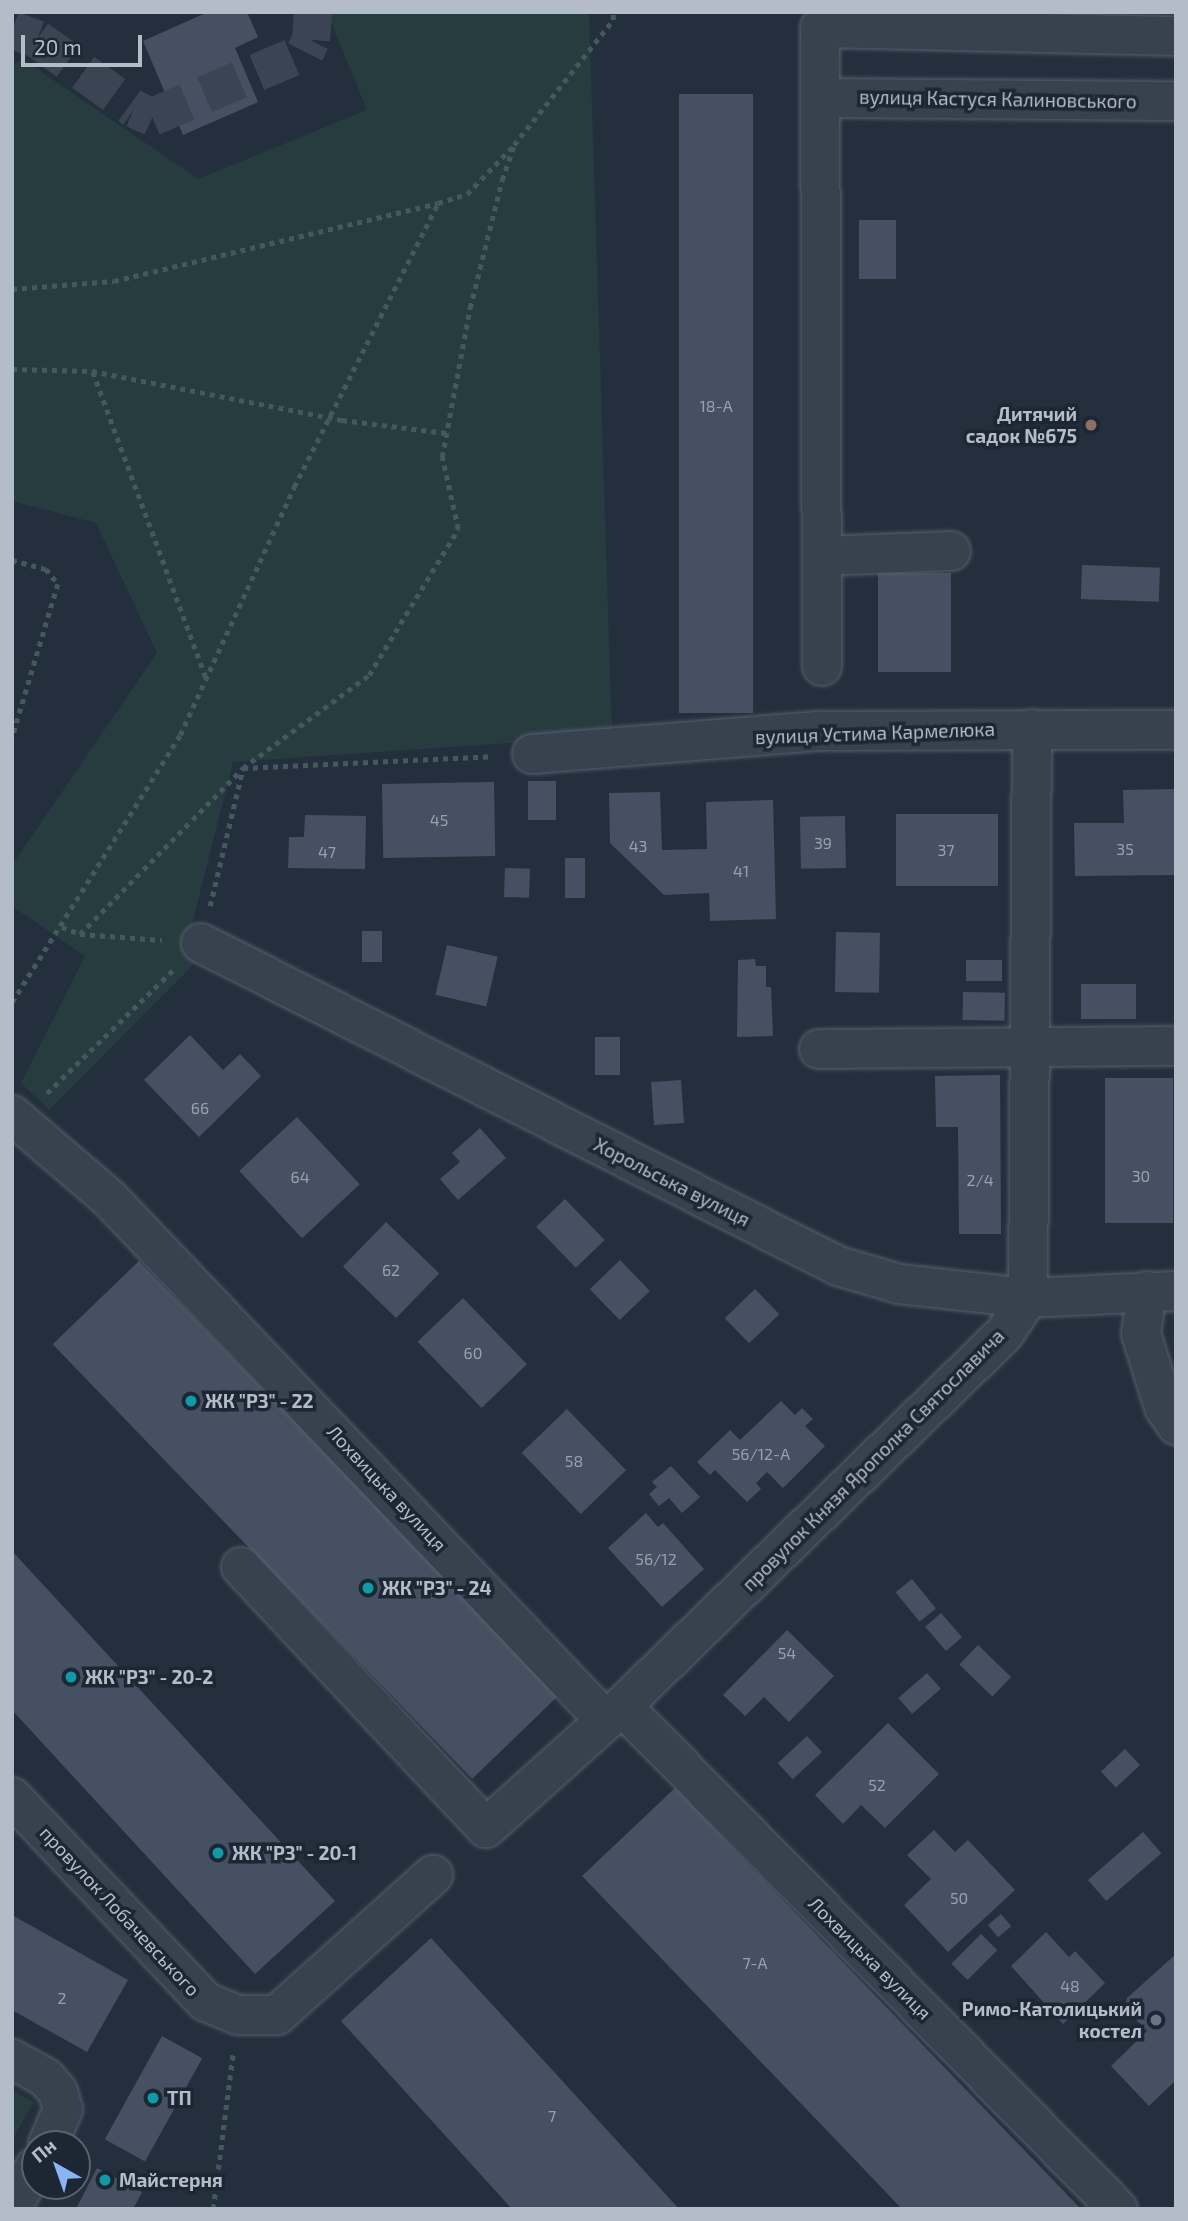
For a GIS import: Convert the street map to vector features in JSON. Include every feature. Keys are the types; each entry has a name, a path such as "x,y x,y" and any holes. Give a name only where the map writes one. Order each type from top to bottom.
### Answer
{"street":[{"path":"822,666 820,29 1176,36"},
{"name":"вулиця Кастуся Калиновського","path":"821,98 1176,101"},
{"path":"822,556 951,551"},
{"path":"1028,1298 1032,729"},
{"name":"вулиця Устима Кармелюка","path":"533,754 821,731 1176,730"},
{"name":"Хорольська вулиця","path":"201,943 838,1266 899,1284 1028,1298 1161,1291"},
{"path":"819,1049 1030,1050 1176,1046"},
{"name":"Лохвицька вулиця","path":"16,1117 109,1198 614,1714 1118,2209"},
{"path":"1161,1291 1141,1334 1164,1406 1176,1425"},
{"name":"провулок Князя Ярополка Святославича","path":"241,1567 486,1828 614,1714 1004,1334 1028,1298"},
{"name":"провулок Лобачевського","path":"12,1797 206,2002 238,2015 277,2015 433,1875"},
{"path":"12,2059 46,2078 58,2092 63,2109 54,2130"},
{"path":"12,2207 21,2191"}],"path":[{"path":"12,289 114,281 467,194 514,145 612,20 613,12"},
{"path":"80,934 243,768 369,675 458,529 442,457 470,308 514,145"},
{"path":"12,1002 62,927 180,735 329,418 438,203"},
{"path":"12,369 92,371 329,418 446,433"},
{"path":"92,371 206,678"},
{"path":"12,560 46,569 58,584 12,737"},
{"path":"243,768 533,754"},
{"path":"16,1117 201,943 243,768"},
{"path":"62,927 80,934 201,943"},
{"path":"213,2209 238,2015"}],"green space":[{"path":"327,12 589,12 612,736 233,762 189,936 201,957 49,1110 21,1083 85,956 12,906 12,865 157,653 96,523 12,501 12,64 24,60 198,179 367,110"},
{"path":"12,2090 34,2102 12,2140"}],"building":[{"path":"208,12 247,12 258,37 235,48 258,102 183,135 143,41"},
{"path":"679,94 753,94 753,713 679,713"},
{"path":"859,220 896,220 896,279 859,279"},
{"path":"1082,565 1160,568 1159,602 1081,599"},
{"path":"878,573 951,573 951,672 878,672"},
{"path":"528,781 556,781 556,820 528,820"},
{"path":"494,782 495,856 383,858 382,784"},
{"path":"1176,789 1176,875 1075,876 1074,823 1124,823 1123,790"},
{"path":"660,792 662,850 707,849 706,802 773,800 776,919 710,921 709,893 664,895 610,843 609,793"},
{"path":"896,814 998,814 998,886 896,886"},
{"path":"305,815 366,816 365,869 288,868 289,837 304,837"},
{"path":"845,816 846,868 801,869 800,817"},
{"path":"565,858 585,858 585,898 565,898"},
{"path":"505,868 530,869 529,898 504,897"},
{"path":"362,931 382,931 382,962 362,962"},
{"path":"836,932 880,933 879,993 835,992"},
{"path":"447,945 498,957 486,1006 436,995"},
{"path":"755,959 756,966 766,966 766,987 771,987 773,1036 737,1037 738,960"},
{"path":"966,960 1002,960 1002,981 966,981"},
{"path":"1081,984 1136,984 1136,1019 1081,1019"},
{"path":"963,992 1005,993 1005,1021 963,1020"},
{"path":"190,1035 223,1070 240,1054 261,1076 199,1137 144,1080"},
{"path":"595,1037 620,1037 620,1075 595,1075"},
{"path":"1000,1075 1001,1234 959,1234 958,1127 936,1127 935,1076"},
{"path":"1105,1078 1173,1078 1173,1223 1105,1223"},
{"path":"681,1080 684,1123 654,1125 651,1082"},
{"path":"297,1117 360,1184 302,1238 239,1171"},
{"path":"480,1128 506,1158 458,1200 440,1179 460,1162 452,1153"},
{"path":"565,1199 605,1240 576,1268 536,1227"},
{"path":"386,1222 439,1273 396,1318 343,1267"},
{"path":"620,1260 650,1291 620,1320 590,1289"},
{"path":"139,1261 559,1695 472,1779 53,1344"},
{"path":"755,1289 779,1314 749,1343 725,1318"},
{"path":"463,1298 527,1364 482,1408 418,1342"},
{"path":"781,1401 795,1415 802,1408 813,1419 805,1426 825,1446 783,1488 767,1472 756,1483 761,1489 747,1502 715,1470 710,1475 697,1462 730,1430 740,1440"},
{"path":"567,1409 626,1470 581,1514 522,1453"},
{"path":"671,1466 700,1497 682,1513 669,1498 659,1506 649,1494 657,1487 652,1482"},
{"path":"646,1513 658,1527 663,1523 704,1569 662,1607 608,1548"},
{"path":"12,1551 335,1901 255,1974 12,1710"},
{"path":"912,1579 936,1609 920,1622 896,1592"},
{"path":"941,1613 962,1637 946,1651 925,1627"},
{"path":"787,1630 834,1676 789,1722 764,1697 745,1716 723,1695"},
{"path":"978,1645 1011,1677 992,1696 959,1664"},
{"path":"927,1673 941,1689 912,1714 898,1698"},
{"path":"888,1723 939,1774 885,1828 861,1805 843,1824 815,1795"},
{"path":"807,1736 822,1752 793,1779 778,1763"},
{"path":"1125,1749 1140,1765 1116,1788 1101,1772"},
{"path":"675,1788 1081,2209 902,2209 582,1876"},
{"path":"934,1830 955,1852 968,1840 1015,1890 948,1952 904,1905 931,1879 907,1855"},
{"path":"1143,1832 1161,1853 1106,1901 1088,1880"},
{"path":"1001,1914 1011,1926 998,1937 988,1925"},
{"path":"12,1915 128,1980 87,2052 12,2010"},
{"path":"1046,1932 1069,1957 1075,1951 1105,1983 1063,2024 1011,1966"},
{"path":"981,1934 997,1950 968,1980 951,1964"},
{"path":"431,1938 679,2209 512,2209 341,2021"},
{"path":"1176,1954 1176,2080 1149,2106 1111,2066 1147,2031 1125,2008 1127,1998"},
{"name":"ТП","path":"162,2036 202,2058 145,2162 105,2139"},
{"name":"Майстерня","path":"97,2168 142,2192 133,2209 76,2209 81,2200 91,2200 91,2180"}],"tunnel":[{"path":"12,30 37,39 134,109 152,117 305,52 311,40 313,12"}],"place":[{"name":"Дитячий садок №675","path":"1091,425"},
{"name":"ЖК \"РЗ\" - 22","path":"191,1401"},
{"name":"ЖК \"РЗ\" - 24","path":"368,1588"},
{"name":"ЖК \"РЗ\" - 20-2","path":"71,1677"},
{"name":"ЖК \"РЗ\" - 20-1","path":"218,1853"},
{"name":"Римо-Католицький костел","path":"1156,2020"},
{"name":"ТП","path":"153,2098"},
{"name":"Майстерня","path":"105,2180"}]}
